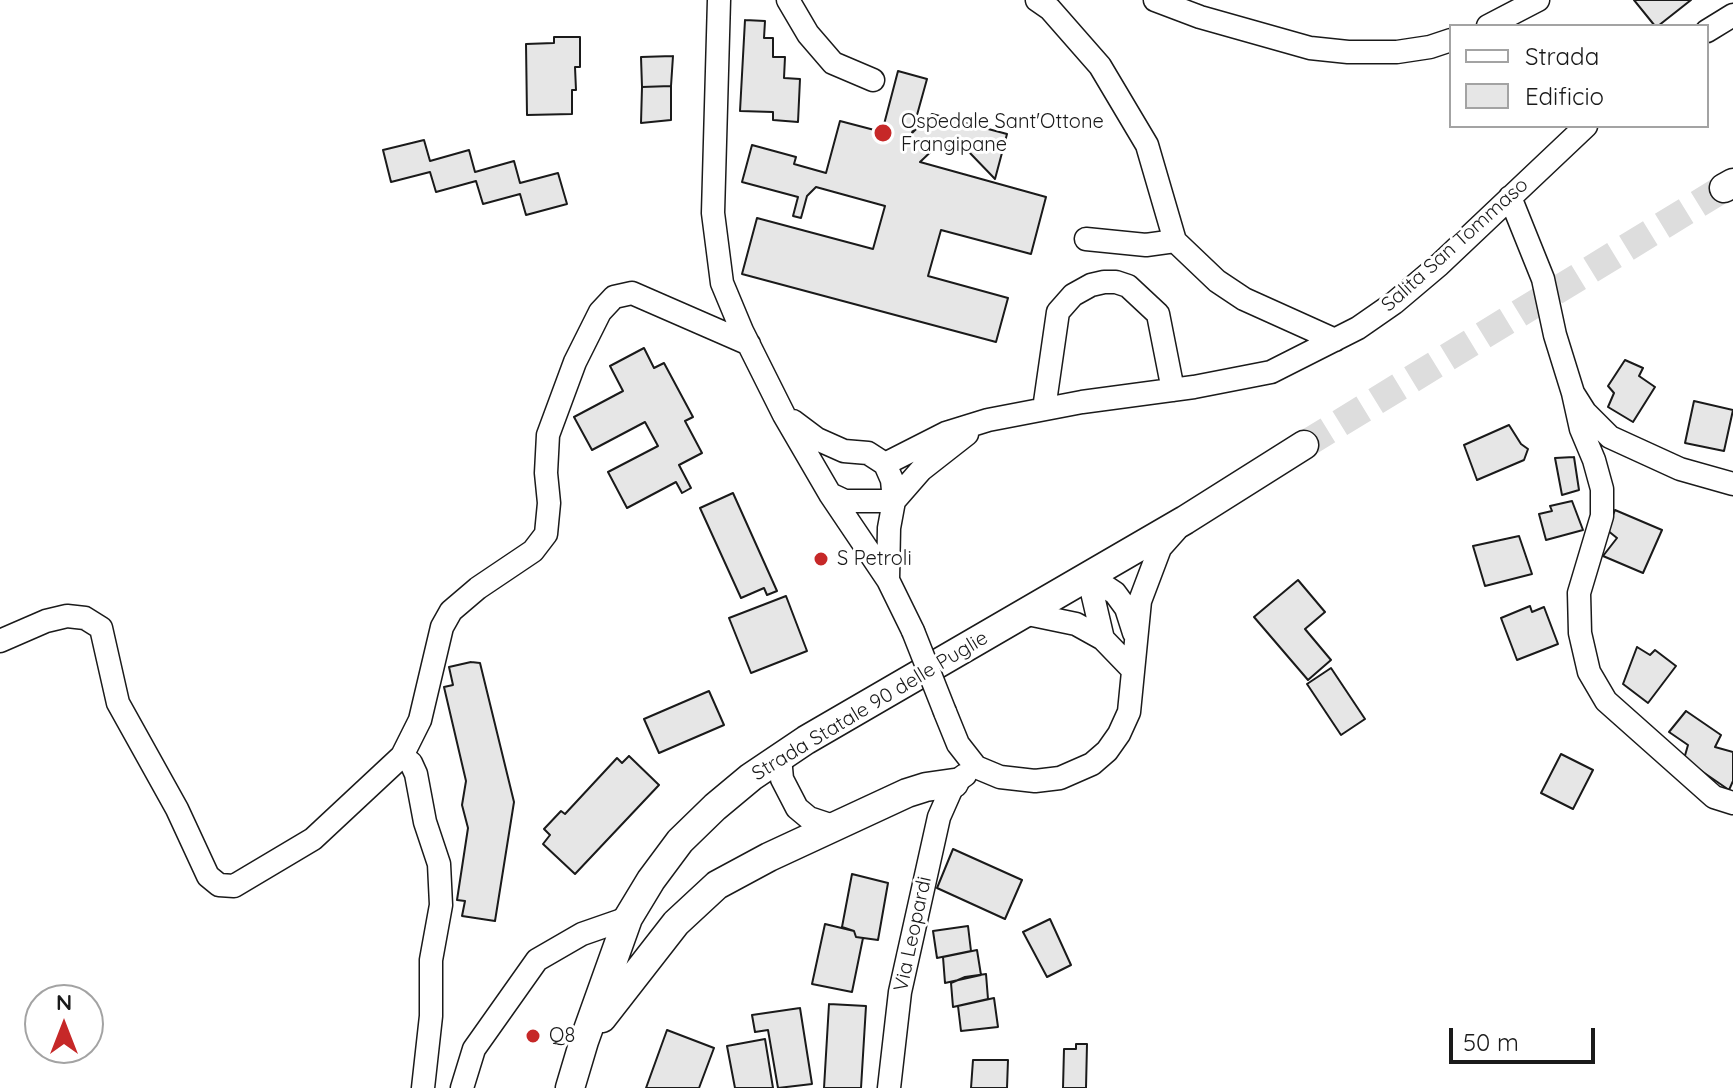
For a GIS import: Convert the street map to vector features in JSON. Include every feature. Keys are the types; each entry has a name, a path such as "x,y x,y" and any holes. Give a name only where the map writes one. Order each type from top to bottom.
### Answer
{"main road":[{"name":"Strada Statale 90 delle Puglie","path":"570,1088 628,918 680,841 715,807 780,757 1185,520 1304,445"},
{"path":"584,1041 676,923 717,885 769,857 907,793 965,775"}],"street":[{"path":"719,0 713,213 722,283 784,415 830,494 888,580 913,631 958,744 965,775 1035,781 1060,778 1092,764 1107,751 1129,712 1135,634 1145,582 1160,548 1185,520"},
{"path":"788,0 808,34 833,63 873,80"},
{"path":"1037,0 1050,9 1100,66 1147,145 1175,241 1217,281 1244,299 1335,340"},
{"path":"1155,0 1200,17 1310,48 1397,52 1449,41"},
{"path":"1493,24 1538,0"},
{"path":"1709,30 1733,15"},
{"name":"Salita San Tommaso","path":"885,464 946,433 988,420 1271,372 1358,328 1394,303 1439,265 1584,128"},
{"path":"1510,197 1543,279 1581,429 1602,489 1602,516 1579,593 1580,633 1589,672 1606,701 1714,797 1733,803"},
{"path":"1086,239 1146,245 1175,241"},
{"path":"1044,409 1058,312 1073,295 1104,282 1128,286 1158,314 1173,390"},
{"path":"0,641 46,621 67,616 85,618 101,628 118,703 177,809 208,876 219,885 234,886 313,839 402,756 420,720 442,627 451,611 478,588 533,551 546,534 548,435 575,362 600,312 614,297 632,293 749,344"},
{"path":"1573,393 1585,412 1610,437 1680,469 1733,484"},
{"path":"784,415 817,439 844,451 868,453 885,464 892,480 894,501 889,528 888,580"},
{"name":"Salita San Tommaso","path":"894,501 921,470 988,420"},
{"path":"830,494 833,469 844,451"},
{"path":"830,494 845,501 894,501"},
{"path":"1088,575 1115,593 1126,608 1135,634"},
{"path":"1088,575 1103,639"},
{"path":"1023,613 1076,624 1103,639 1132,669"},
{"path":"402,756 411,763 416,774 425,822 439,864 441,905 431,960 431,1016 423,1088"},
{"path":"780,757 782,779 797,808 809,818 836,827"},
{"name":"Via Leopardi","path":"889,1088 900,992 939,817 965,775"},
{"path":"462,1088 474,1049 537,960 582,934 628,918"}],"building":[{"path":"1634,0 1691,0 1661,24 1653,24"},
{"path":"745,20 765,21 764,38 773,38 773,57 785,57 784,78 800,79 798,122 773,120 773,112 740,111"},
{"path":"554,37 580,37 580,67 575,67 576,90 572,90 572,114 527,115 526,44 554,43"},
{"path":"673,56 671,86 642,87 641,57"},
{"path":"898,71 927,79 912,133 932,114 1007,134 995,179 969,152 939,144 920,162 1046,197 1031,254 941,230 928,276 1008,298 996,342 742,274 757,218 873,249 885,206 816,187 807,196 801,218 793,216 798,197 742,182 752,145 796,157 794,164 826,173 840,121 882,132"},
{"path":"671,86 671,120 641,123 642,87"},
{"path":"424,140 430,161 469,150 475,172 514,161 520,183 558,173 567,204 526,215 520,194 483,204 476,181 436,192 430,172 391,182 383,150"},
{"path":"644,348 654,368 664,363 693,417 685,421 702,453 679,465 691,488 682,493 676,482 627,508 608,472 658,446 645,422 592,450 574,417 623,391 610,366"},
{"path":"1625,360 1643,368 1639,376 1655,387 1633,422 1608,407 1614,393 1608,386"},
{"path":"1694,401 1733,410 1724,451 1685,443"},
{"path":"1509,425 1528,449 1524,460 1477,480 1464,445"},
{"path":"1574,457 1579,490 1562,495 1555,458"},
{"path":"733,493 777,591 767,595 764,588 741,598 700,508"},
{"path":"1572,501 1583,530 1546,540 1539,514 1552,511 1550,506"},
{"path":"1615,510 1662,530 1643,573 1603,556 1617,538 1607,530"},
{"path":"1519,536 1532,574 1485,586 1473,546"},
{"path":"1298,580 1325,612 1305,629 1331,660 1308,680 1254,617"},
{"path":"786,596 807,651 751,673 729,618"},
{"path":"1530,606 1532,612 1544,607 1558,644 1517,660 1501,618"},
{"path":"1637,647 1650,655 1655,650 1676,666 1648,703 1623,684"},
{"path":"480,663 514,802 495,921 462,916 465,901 457,900 468,828 462,805 466,781 444,687 453,685 449,667"},
{"path":"1331,668 1365,719 1341,735 1307,684"},
{"path":"709,691 724,725 659,753 644,719"},
{"path":"1686,711 1721,735 1715,747 1733,752 1733,781 1729,790 1684,759 1688,745 1669,732"},
{"path":"1561,754 1593,770 1573,809 1541,793"},
{"path":"629,756 659,785 575,874 543,844 550,835 544,829 561,811 565,814 617,758 622,763"},
{"path":"953,849 1022,880 1005,919 937,888"},
{"path":"852,874 888,883 878,940 856,937 854,931 842,927"},
{"path":"1050,919 1071,965 1047,977 1023,932"},
{"path":"825,924 854,931 856,937 863,938 852,992 812,984"},
{"path":"968,926 971,951 937,958 933,931"},
{"path":"977,950 981,975 945,983 943,957"},
{"path":"986,974 988,999 953,1007 951,983"},
{"path":"994,998 998,1027 961,1031 958,1006"},
{"path":"829,1004 866,1006 861,1088 824,1088"},
{"path":"800,1008 812,1084 778,1088 768,1030 755,1032 752,1015"},
{"path":"667,1030 714,1048 699,1088 646,1088"},
{"path":"765,1039 773,1088 735,1088 727,1046"},
{"path":"1076,1044 1087,1044 1086,1088 1063,1088 1064,1049 1076,1049"},
{"path":"973,1060 1008,1060 1007,1088 971,1088"}],"tunnel":[{"path":"1304,445 1724,188"}],"place":[{"name":"Ospedale Sant'Ottone Frangipane","path":"883,133"},
{"name":"S Petroli","path":"821,559"},
{"name":"Q8","path":"533,1036"}]}
